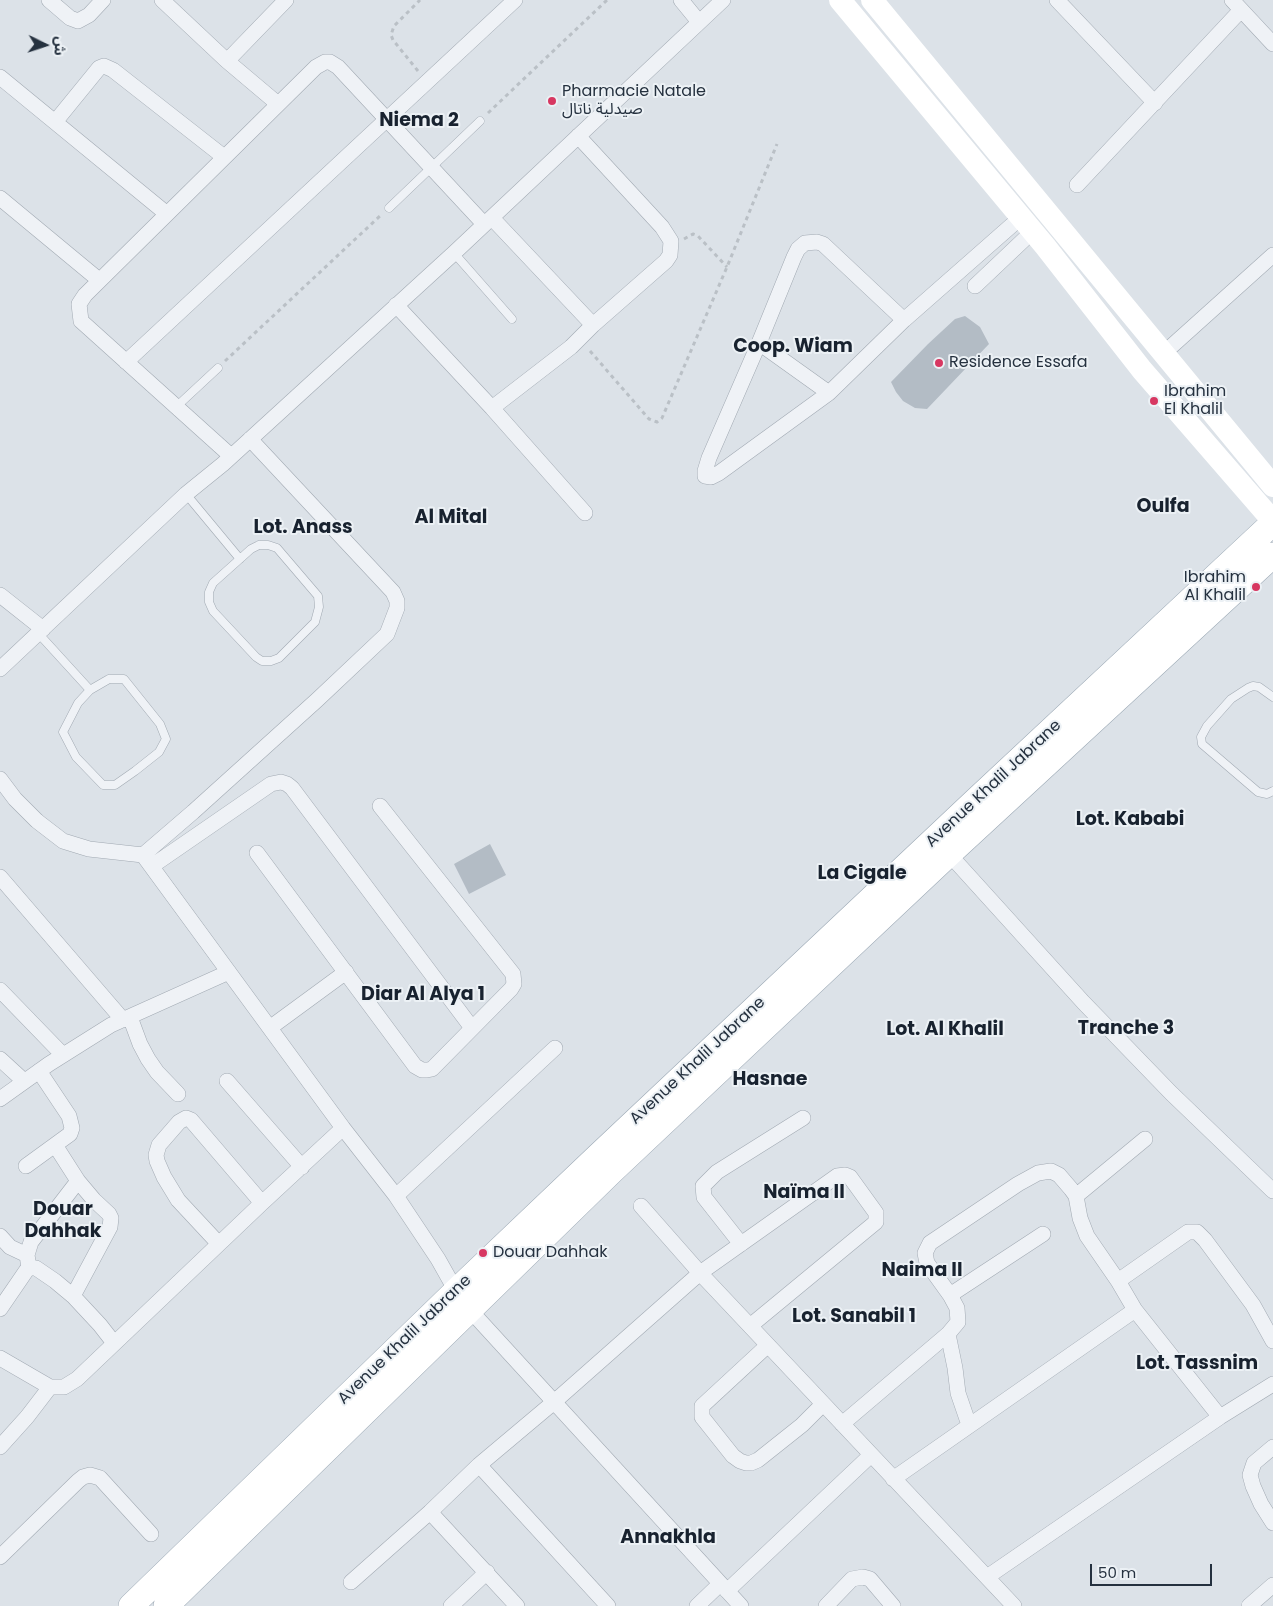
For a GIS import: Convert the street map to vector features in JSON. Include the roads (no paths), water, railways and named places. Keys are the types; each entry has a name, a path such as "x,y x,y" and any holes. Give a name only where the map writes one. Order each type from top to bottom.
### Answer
{"main road":[{"path":"840,0 1026,225 1142,370 1273,522"},
{"path":"872,0 1273,486"},
{"name":"Avenue Khalil Jabrane","path":"131,1606 462,1300 962,813 1273,522"},
{"name":"Avenue Khalil Jabrane","path":"166,1606 184,1597 462,1300 611,1172 949,854 1273,555"}],"street":[{"path":"49,0 70,18 78,20 89,15 103,0"},
{"path":"162,0 227,61 278,104"},
{"path":"227,61 286,0"},
{"path":"126,362 515,0"},
{"path":"681,0 699,22"},
{"path":"0,669 186,494 250,439 454,253 723,0"},
{"path":"1057,0 1154,103"},
{"path":"1077,185 1154,103 1237,5 1273,44"},
{"path":"231,456 81,321 79,310 82,299 99,280 278,104 319,65 325,62 330,62 338,67 431,168 488,221 593,325"},
{"path":"55,122 99,68 104,66 113,70 224,157"},
{"path":"0,77 167,214"},
{"path":"492,408 570,347 666,261 670,255 671,242 662,227 578,136"},
{"path":"0,198 99,280"},
{"path":"975,286 1026,225"},
{"path":"904,320 823,244 811,241 805,243 798,249 794,257 709,458 705,471 706,477 719,474 829,393 904,320 1026,225"},
{"path":"1164,353 1273,255"},
{"path":"396,305 492,408 585,514"},
{"path":"759,343 829,393"},
{"path":"148,860 193,812 318,700 387,634 398,608 393,592 250,439"},
{"path":"0,596 40,631"},
{"path":"1,782 37,821 63,841 148,860 396,1196 438,1259 462,1300 741,1606"},
{"path":"148,860 271,784 281,782 287,784 292,788 472,1028"},
{"path":"257,853 418,1069 432,1069 511,988 514,984 513,974 380,806"},
{"path":"949,854 1083,1002 1171,1093 1273,1191"},
{"path":"0,877 127,1018 148,1059 157,1072 178,1094"},
{"path":"0,1099 63,1055 111,1025 229,972"},
{"path":"271,1027 346,972"},
{"path":"0,990 63,1055"},
{"path":"396,1196 555,1048"},
{"path":"0,1059 24,1081"},
{"path":"26,1166 70,1134 72,1122 39,1071"},
{"path":"228,1082 302,1166"},
{"path":"219,1244 178,1200 164,1177 157,1160 156,1155 159,1145 178,1122 186,1118 191,1120 262,1202"},
{"path":"742,1244 704,1197 703,1186 717,1172 803,1118"},
{"path":"0,1358 50,1387 64,1387 77,1379 262,1202 344,1128"},
{"path":"1076,1196 1145,1139"},
{"path":"55,1145 78,1181 109,1214 112,1222 73,1296"},
{"path":"842,1424 948,1334 958,1322 957,1308 950,1294 927,1263 925,1253 930,1243 1018,1184 1038,1173 1051,1171 1060,1175 1076,1196 1080,1218 1087,1236 1118,1281 1135,1310 1220,1418"},
{"path":"351,1582 430,1512 479,1465 554,1402 700,1273 837,1176 845,1175 850,1178 876,1213 876,1222 750,1326"},
{"path":"0,1309 28,1261 30,1242 78,1181"},
{"path":"641,1206 700,1273 1014,1606"},
{"path":"1118,1281 1188,1232 1197,1232 1253,1305 1273,1341"},
{"path":"950,1294 1043,1234"},
{"path":"0,1236 10,1247 28,1261 32,1267 39,1269 73,1296 114,1343"},
{"path":"893,1479 1135,1310"},
{"path":"948,1334 958,1393 969,1426"},
{"path":"768,1345 702,1406 702,1417 733,1456 746,1463 758,1460 802,1425 823,1404"},
{"path":"987,1577 1273,1384"},
{"path":"0,1447 28,1417 50,1387"},
{"path":"1273,1447 1254,1463 1250,1475 1257,1495 1273,1523"},
{"path":"697,1606 724,1588 871,1455"},
{"path":"479,1465 608,1606"},
{"path":"0,1557 78,1481 90,1475 100,1478 151,1534"},
{"path":"430,1512 517,1606"},
{"path":"169,1570 184,1597"},
{"path":"451,1606 487,1572"},
{"path":"826,1606 852,1579 864,1576 870,1580 893,1606"},
{"path":"1249,1606 1273,1585"}],"lane":[{"path":"388,208 480,121"},
{"path":"454,253 512,319"},
{"path":"176,407 218,368"},
{"path":"186,494 240,559"},
{"path":"259,545 277,548 318,596 319,607 315,622 279,658 271,661 262,661 256,657 213,611 209,602 209,592 213,583 240,559 259,545"},
{"path":"40,631 90,690"},
{"path":"109,679 124,679 160,724 166,739 159,752 115,785 103,785 76,756 63,732 78,703 90,690 109,679"},
{"path":"1273,697 1259,687 1253,686 1248,688 1231,699 1207,726 1201,737 1202,744 1258,792 1267,794 1273,791"}],"place":[{"name":"Pharmacie Natale صيدلية ناتال","path":"552,101"},
{"name":"Residence Essafa","path":"939,363"},
{"name":"Ibrahim El Khalil","path":"1154,401"},
{"name":"Ibrahim Al Khalil","path":"1256,587"},
{"name":"Douar Dahhak","path":"483,1253"}],"district":[{"name":"Niema 2","path":"419,121"},
{"name":"Coop. Wiam","path":"793,347"},
{"name":"Oulfa","path":"1163,507"},
{"name":"Al Mital","path":"451,518"},
{"name":"Lot. Anass","path":"303,528"},
{"name":"Lot. Kababi","path":"1130,820"},
{"name":"La Cigale","path":"862,874"},
{"name":"Diar Al Alya 1","path":"423,995"},
{"name":"Tranche 3","path":"1126,1029"},
{"name":"Lot. Al Khalil","path":"945,1030"},
{"name":"Hasnae","path":"770,1080"},
{"name":"Naïma II","path":"804,1193"},
{"name":"Douar Dahhak","path":"63,1221"},
{"name":"Naima II","path":"922,1271"},
{"name":"Lot. Sanabil 1","path":"854,1317"},
{"name":"Lot. Tassnim","path":"1197,1364"},
{"name":"Annakhla","path":"668,1538"}]}
